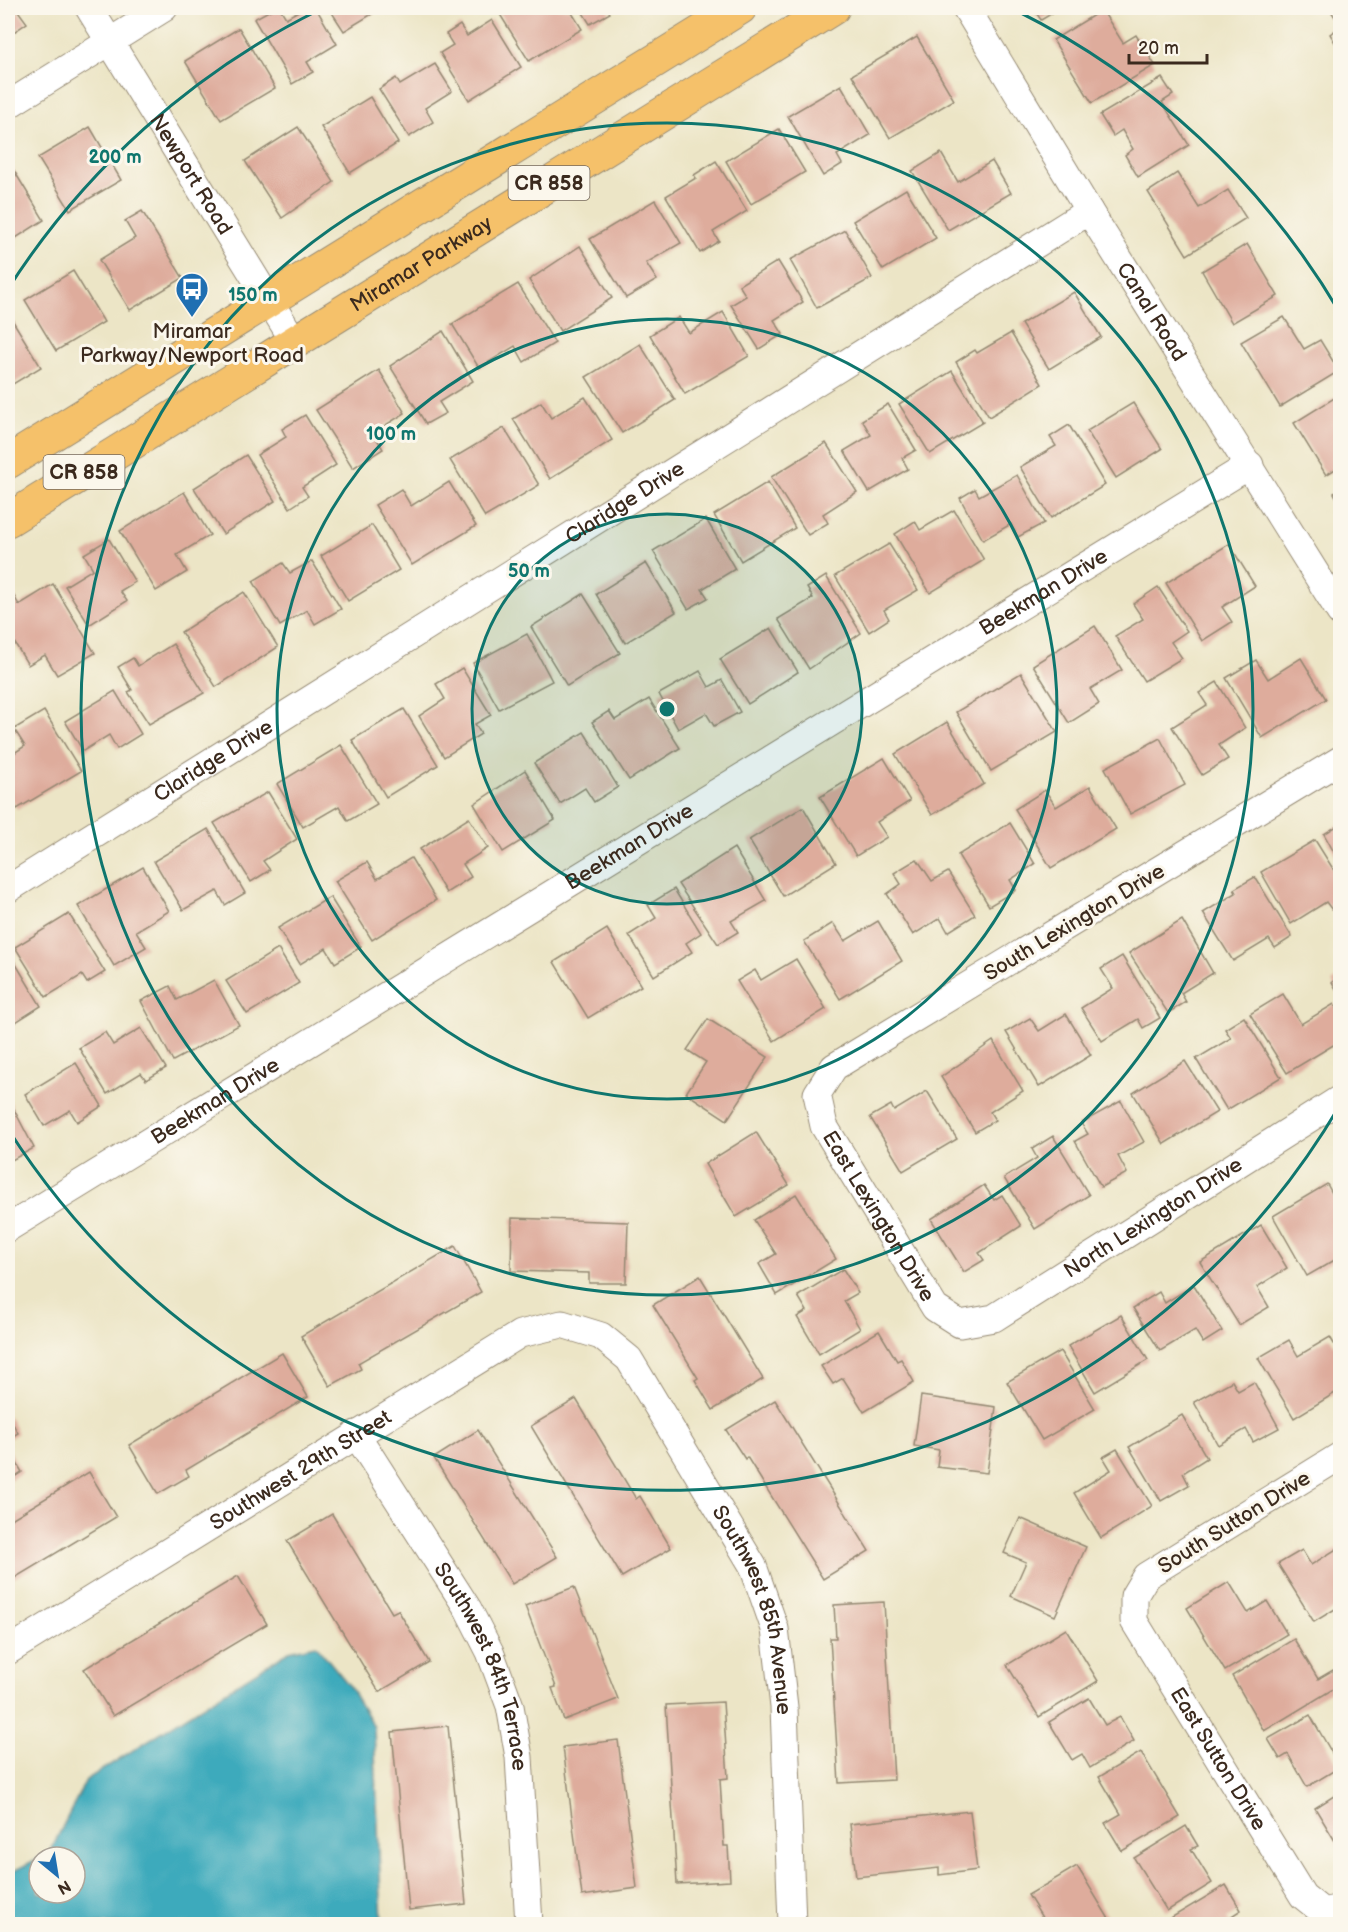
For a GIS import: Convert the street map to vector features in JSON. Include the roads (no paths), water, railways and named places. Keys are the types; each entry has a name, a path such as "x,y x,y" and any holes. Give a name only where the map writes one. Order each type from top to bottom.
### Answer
{"main road":[{"name":"CR 858","path":"8,462 740,8"},
{"name":"Miramar Parkway","path":"8,520 833,8"}],"street":[{"name":"Newport Road","path":"89,8 294,341"},
{"path":"8,105 164,8"},
{"name":"Canal Road","path":"966,8 1089,212 1341,612"},
{"name":"Claridge Drive","path":"8,889 1089,212"},
{"name":"Beekman Drive","path":"8,1228 1250,465"},
{"name":"South Lexington Drive","path":"818,1094 834,1067 1341,760"},
{"name":"East Lexington Drive","path":"818,1094 824,1126 929,1298 936,1308 960,1324"},
{"name":"North Lexington Drive","path":"960,1324 994,1318 1341,1099"},
{"name":"Southwest 29th Street","path":"8,1651 520,1334 562,1324 601,1336"},
{"name":"Southwest 85th Avenue","path":"601,1336 628,1359 753,1566 775,1629 784,1707 792,1924"},
{"name":"Southwest 84th Terrace","path":"356,1434 468,1609 490,1652 510,1706 519,1757 529,1924"},
{"name":"South Sutton Drive","path":"1134,1596 1146,1576 1341,1456"},
{"name":"East Sutton Drive","path":"1134,1596 1134,1622 1303,1896 1332,1910"}],"water":[{"path":"316,1645 348,1684 374,1727 382,1924 8,1924 8,1874 27,1864 27,1905 87,1905 87,1845 54,1845 86,1780 289,1651"}],"place":[{"name":"Miramar Parkway/Newport Road","path":"192,318"}]}
